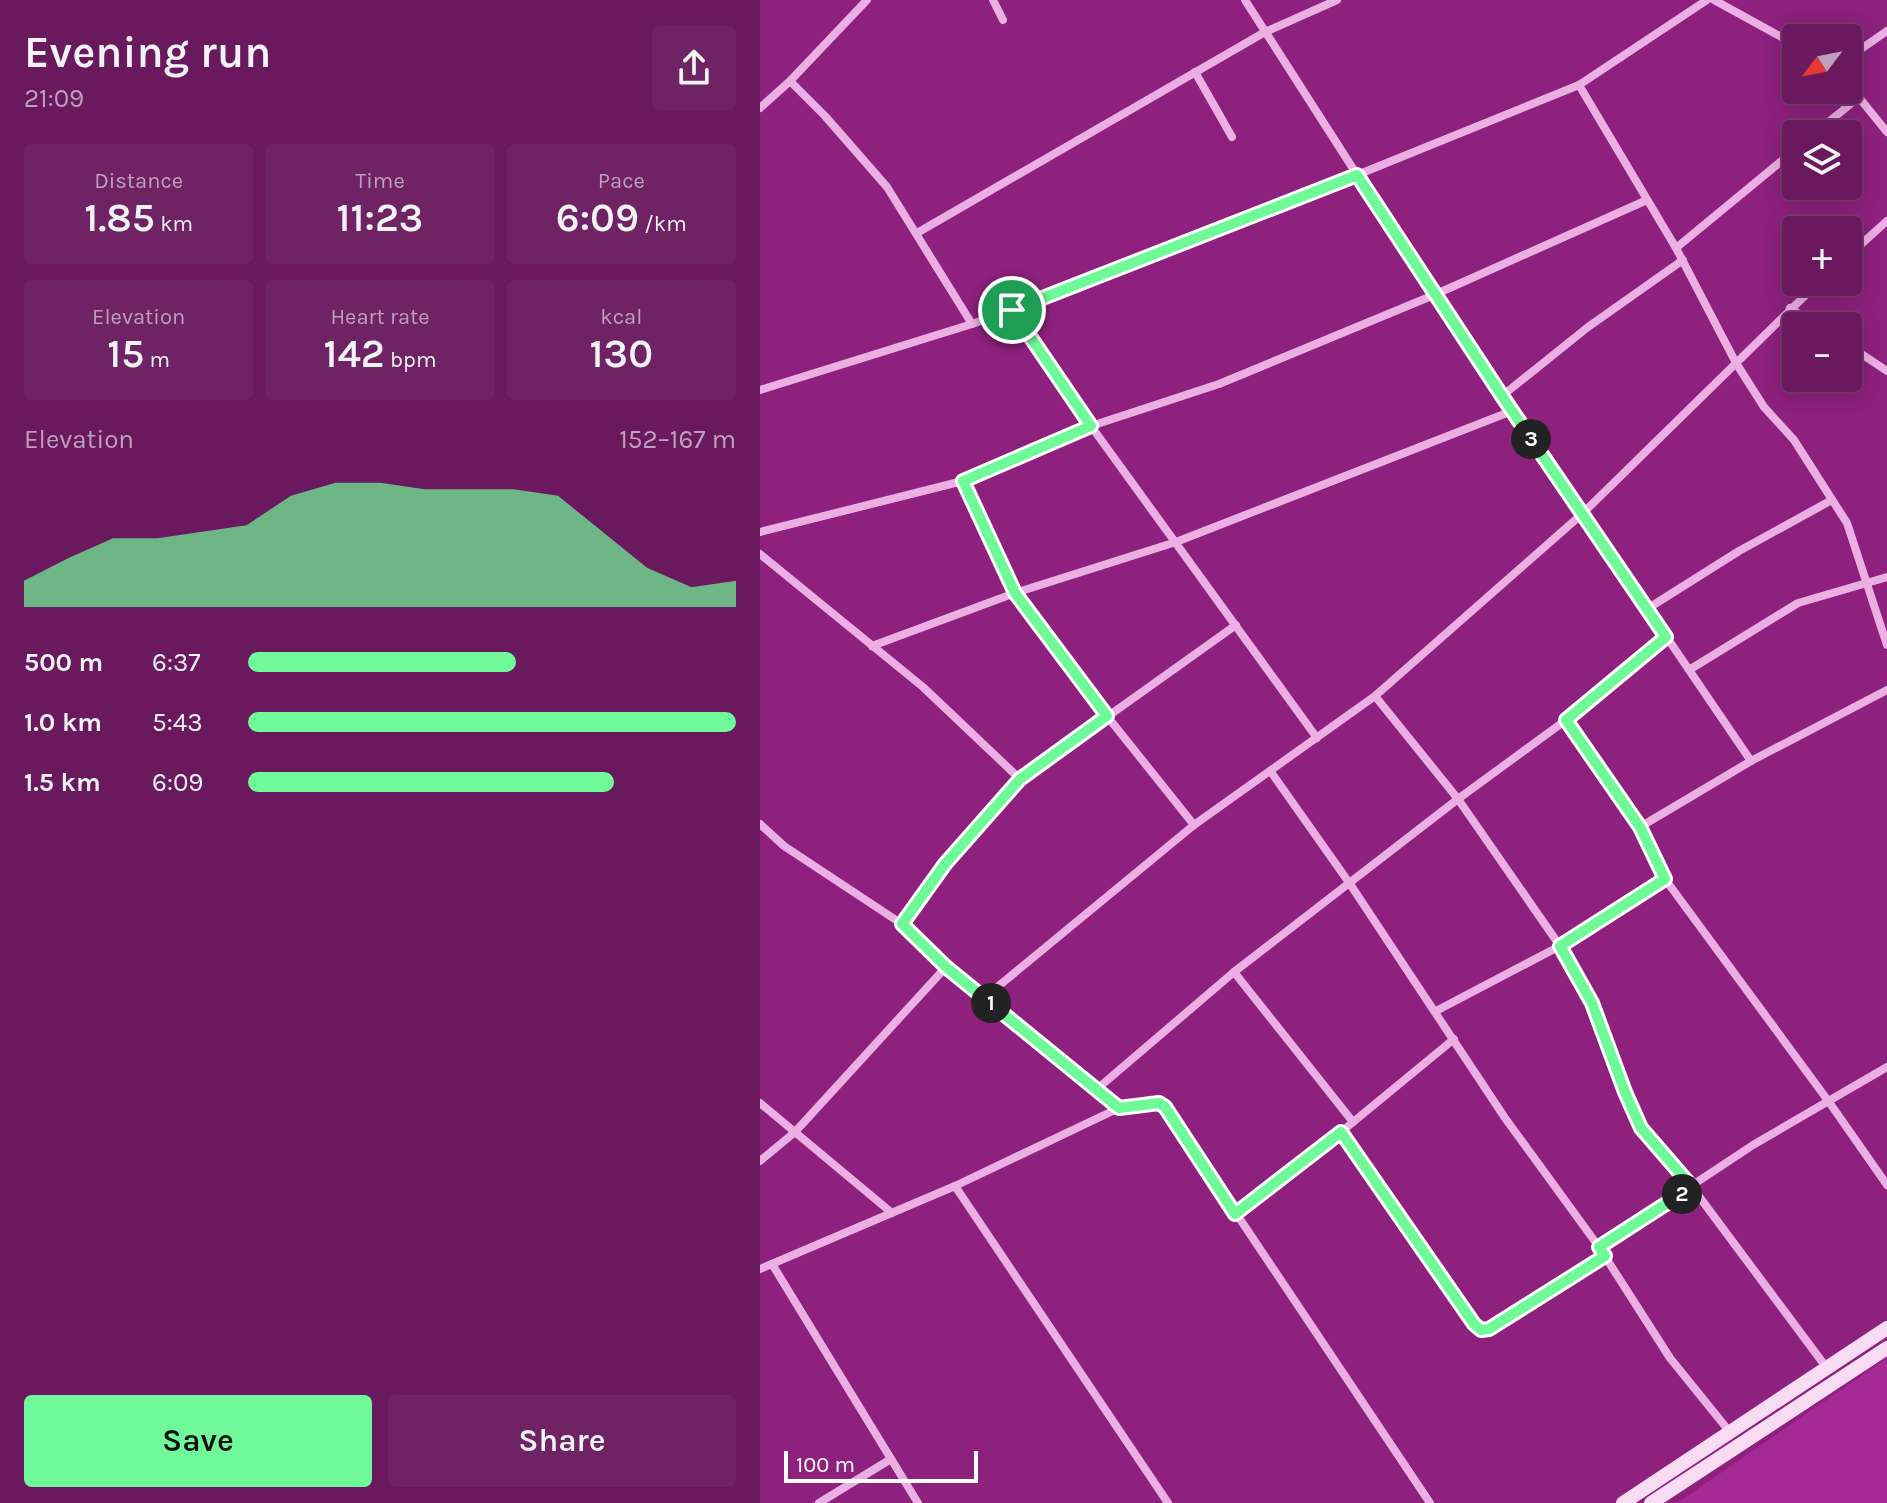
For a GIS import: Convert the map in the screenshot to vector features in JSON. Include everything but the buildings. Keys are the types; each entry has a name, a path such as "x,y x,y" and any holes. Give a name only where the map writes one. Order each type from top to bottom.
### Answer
{"street":[{"path":"760,108 867,0"},
{"path":"993,0 1003,20"},
{"path":"1245,0 1434,295 1751,761"},
{"path":"917,233 1265,32 1337,0"},
{"path":"760,390 1012,310 1579,85 1707,0"},
{"path":"1714,0 1782,37"},
{"path":"1862,48 1887,31"},
{"path":"1195,72 1232,137"},
{"path":"790,81 887,187 972,324"},
{"path":"1579,85 1683,260 1736,363 1764,407 1794,440 1830,501 1847,523 1887,645"},
{"path":"1862,101 1887,132"},
{"path":"1831,120 1850,104"},
{"path":"1676,248 1782,161"},
{"path":"760,532 963,481 1091,426 1219,384 1434,295 1647,200"},
{"path":"1862,243 1887,221"},
{"path":"1502,396 1588,327 1683,260"},
{"path":"984,998 1194,825 1375,696 1582,514 1803,296"},
{"path":"1790,308 1796,312"},
{"path":"1012,310 1091,426 1317,738"},
{"path":"1862,354 1887,371"},
{"path":"872,646 1015,593 1176,542 1512,411"},
{"path":"963,481 1015,593 1194,825"},
{"path":"1647,609 1739,551 1830,501"},
{"path":"760,554 923,687 1020,779"},
{"path":"1689,670 1798,603 1887,577"},
{"path":"902,924 945,864 1020,779 1236,625"},
{"path":"1097,1089 1234,972 1566,720 1666,637"},
{"path":"1640,827 1751,761 1887,690"},
{"path":"1375,696 1458,799 1560,946 1592,1003 1641,1128 1692,1187 1826,1367"},
{"path":"1566,720 1640,827 1665,879 1887,1185"},
{"path":"1271,772 1436,1011 1505,1118 1599,1247 1670,1358 1729,1431"},
{"path":"760,824 784,846 902,924 946,967 1119,1108"},
{"path":"1436,1011 1560,946 1665,879"},
{"path":"760,1161 795,1132 946,967"},
{"path":"1234,972 1353,1122"},
{"path":"1235,1214 1454,1039"},
{"path":"1599,1247 1753,1145 1887,1067"},
{"path":"760,1103 892,1213"},
{"path":"760,1269 955,1186 1119,1108 1159,1103 1165,1107 1430,1503"},
{"path":"1341,1132 1481,1330 1489,1329 1605,1256"},
{"path":"955,1186 1168,1503"},
{"path":"772,1264 918,1503"},
{"path":"1623,1503 1887,1328"},
{"path":"1651,1503 1887,1348"},
{"path":"819,1503 891,1459"}],"shaded area":[{"path":"1887,1358 1887,1503 1677,1503"}],"route":[{"path":"1357,175 1434,295 1666,637 1566,720 1640,827 1665,879 1560,946 1592,1003 1641,1128 1692,1187 1599,1247 1605,1256 1489,1329 1481,1330 1474,1324 1341,1132 1235,1214 1165,1107 1150,1103 1119,1108 946,967 902,924 945,864 1020,779 1107,716 1015,593 963,481 1091,426 1012,310 1357,175"}]}
